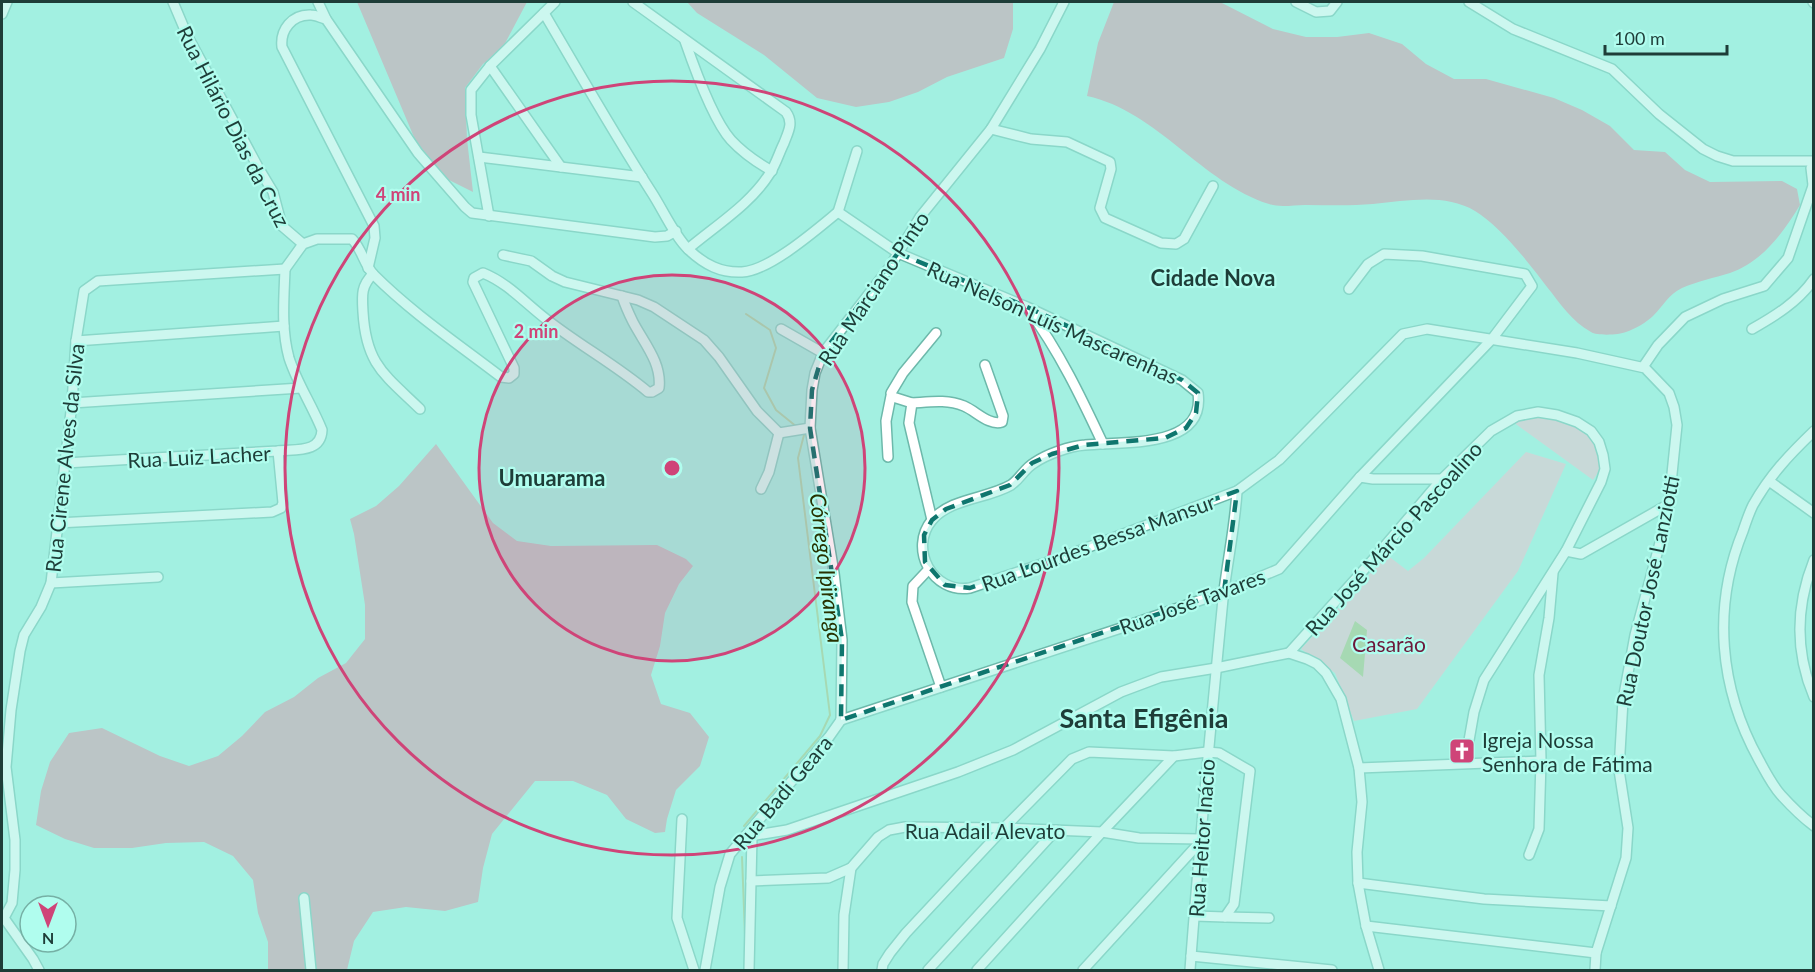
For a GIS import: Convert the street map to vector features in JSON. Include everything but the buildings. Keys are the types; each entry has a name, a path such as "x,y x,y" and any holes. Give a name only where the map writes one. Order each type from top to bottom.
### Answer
{"street":[{"path":"2,14 7,2"},
{"name":"Rua Hilário Dias da Cruz","path":"173,2 187,35 271,187 282,226 303,244"},
{"path":"318,2 326,19 418,153 472,213 655,237 667,236 676,231"},
{"path":"489,216 471,115 472,88 490,66 555,2"},
{"path":"633,2 786,112 789,117 790,127 772,171 751,197 687,249"},
{"name":"Rua Marciano Pinto","path":"841,720 842,640 837,596 808,428 815,373 823,353 889,268 920,217 991,129 1040,49 1064,2"},
{"path":"1296,2 1316,12 1330,11 1337,2"},
{"path":"1237,491 1279,460 1403,334 1427,329 1577,353 1643,368 1658,345 1685,317 1723,299 1764,286 1788,258 1813,184 1812,166 1794,160 1733,161 1717,156 1703,149 1659,114 1612,69 1513,29 1469,2"},
{"path":"544,13 687,249 714,268 743,272 753,270 778,257 838,212 857,151"},
{"path":"326,19 311,15 301,16 292,21 283,30 282,47 374,226 371,271 362,294 368,348 386,376 420,409"},
{"path":"685,41 708,100 725,133 746,155 772,171"},
{"path":"490,66 561,167"},
{"path":"991,129 1031,139 1066,142 1110,162 1111,169 1100,208 1106,218 1161,243 1176,244 1184,239 1213,186"},
{"path":"479,157 642,177"},
{"name":"Rua Nelson Luís Mascarenhas","path":"838,212 898,253 1027,307 1182,380 1198,393 1199,403 1196,413 1186,428 1165,438 1084,445 1044,458 1032,463 1010,485 953,506 932,520"},
{"path":"72,403 301,388 289,358 284,326 285,269 303,244 316,239 352,239 371,271 413,309 501,377 508,378 514,374 514,368 475,289 474,278 478,274 488,275 513,290 547,320 652,393 658,388 659,375 652,354 633,322 622,296"},
{"name":"Rua José Tavares","path":"841,720 1224,592 1278,569 1360,477 1492,339 1532,286 1525,274 1422,256 1384,254 1368,264 1349,290"},
{"path":"503,255 531,261 565,282 638,300 654,307 704,340 719,357 757,411 779,433"},
{"name":"Rua Cirene Alves da Silva","path":"3,919 12,903 15,870 15,840 4,764 24,635 51,583 82,296 88,286 98,281 285,269"},
{"path":"1752,330 1779,314 1806,290 1814,279"},
{"path":"1027,307 1046,333 1071,376 1103,444"},
{"path":"76,341 284,326"},
{"path":"781,330 823,353"},
{"path":"888,457 886,421 894,386 936,333"},
{"path":"891,396 912,403 952,402 966,407 993,423 1002,422 1003,416 985,365"},
{"name":"Rua Doutor José Lanziotti","path":"1595,970 1596,953 1626,858 1628,828 1619,770 1623,700 1635,635 1669,504 1677,425 1669,393 1643,368"},
{"name":"Rua Luiz Lacher","path":"65,463 278,452 313,447 322,438 322,430 301,388"},
{"path":"912,403 909,423 932,520 924,535 923,549 928,570 914,586 912,602 941,687"},
{"name":"Rua José Márcio Pascoalino","path":"1289,653 1442,479 1491,431 1517,416 1538,412 1557,415 1577,422 1591,431 1599,442 1605,469 1601,482 1566,551 1484,680 1474,712 1465,763"},
{"path":"779,433 808,428"},
{"path":"1814,431 1781,462 1752,506 1729,569 1724,600 1727,670 1742,724 1749,741 1779,793 1814,826"},
{"path":"761,489 769,472 779,433"},
{"path":"57,523 272,512 281,508 283,503 278,452"},
{"path":"1360,477 1442,479"},
{"path":"1768,481 1814,513"},
{"name":"Rua Lourdes Bessa Mansur","path":"928,570 945,585 955,589 970,588 1057,559 1237,491"},
{"name":"Rua Heitor Inácio","path":"1190,970 1207,752 1224,592 1236,519 1237,491"},
{"path":"1566,551 1581,554 1669,504"},
{"path":"1814,561 1806,580 1799,623 1801,658 1814,697"},
{"path":"1529,855 1539,829 1541,761 1539,675 1550,618 1554,570"},
{"path":"51,583 158,577"},
{"path":"750,970 751,881 748,836 787,830 958,772 1012,750 1121,692 1161,677 1289,653 1308,658 1317,664 1326,673 1341,699 1359,768 1362,802 1358,883 1366,926 1379,970"},
{"name":"Rua Badi Geara","path":"705,970 723,870 730,854 748,836 830,737 841,720"},
{"path":"882,970 890,953 906,933 1004,828 1072,759 1081,754 1098,752 1174,756 1219,753 1250,771 1234,904 1225,917"},
{"path":"977,970 1174,756"},
{"path":"1359,768 1541,761"},
{"path":"682,819 677,918 694,970"},
{"name":"Rua Adail Alevato","path":"851,868 878,837 889,830 905,828 1056,830 1102,832 1139,838 1201,840"},
{"path":"928,970 1056,830"},
{"path":"1083,970 1201,840"},
{"path":"751,881 828,878 851,868"},
{"path":"843,970 844,915 851,868"},
{"path":"1358,883 1484,899 1611,906"},
{"path":"304,898 311,970"},
{"path":"1195,916 1269,918"},
{"path":"3,919 39,970"},
{"path":"1366,926 1596,953"},
{"path":"1191,956 1332,970"}],"highlighted area":[{"path":"898,253 1027,307 1182,380 1198,393 1196,413 1186,428 1165,438 1084,445 1052,454 1032,463 1010,485 946,509 932,520 924,535 925,562 945,585 970,588 1237,491 1224,592 841,720 842,640 810,428 812,390 823,353"}],"green space":[{"path":"1537,415 1570,422 1585,431 1594,442 1599,455 1598,471 1593,480 1513,422"},
{"name":"Casarão","path":"1526,452 1566,464 1518,571 1417,709 1354,721 1335,673 1301,649 1387,555 1408,571 1424,558"}],"shaded area":[{"path":"357,2 527,2 502,49 483,64 465,88 467,139 473,192 443,177 419,149"},
{"path":"687,2 1013,2 1013,29 1004,58 947,77 918,92 889,102 856,107 817,98 764,55 697,13"},
{"path":"1114,2 1220,2 1273,29 1306,37 1337,37 1369,33 1402,44 1426,64 1454,79 1486,79 1554,98 1582,110 1610,126 1634,150 1665,152 1685,170 1710,182 1782,181 1797,189 1800,205 1779,236 1752,262 1730,273 1682,288 1650,318 1633,329 1623,333 1603,335 1594,333 1584,328 1567,312 1504,235 1484,217 1463,205 1438,200 1412,200 1356,205 1273,205 1245,194 1222,180 1136,116 1112,104 1087,96 1098,43"},
{"path":"436,444 493,523 517,541 551,546 657,545 686,559 693,566 679,584 665,613 660,646 651,675 661,704 690,713 709,737 700,766 676,790 665,832 655,833 626,819 607,795 573,781 535,781 492,834 483,868 478,902 445,911 406,907 373,912 354,941 347,970 268,970 268,942 258,913 253,880 233,856 204,842 166,843 132,848 94,848 65,839 36,825 41,791 50,762 69,733 102,728 160,756 189,766 218,756 242,736 265,712 294,697 318,678 346,663 365,639 365,605 350,519 376,506 399,486"},
{"path":"1355,621 1367,630 1363,677 1340,658"}],"waterway":[{"name":"Córrego Ipiranga","path":"746,314 770,330 776,348 764,388 776,410 797,427"},
{"name":"Córrego Ipiranga","path":"744,826 820,736 830,715 798,458 804,435 801,432"},
{"name":"Córrego Ipiranga","path":"742,857 745,935"}],"place":[{"name":"Igreja Nossa Senhora de Fátima","path":"1462,751"}],"district":[{"name":"Cidade Nova","path":"1213,277"},
{"name":"Umuarama","path":"552,477"},
{"name":"Santa Efigênia","path":"1144,717"}]}
